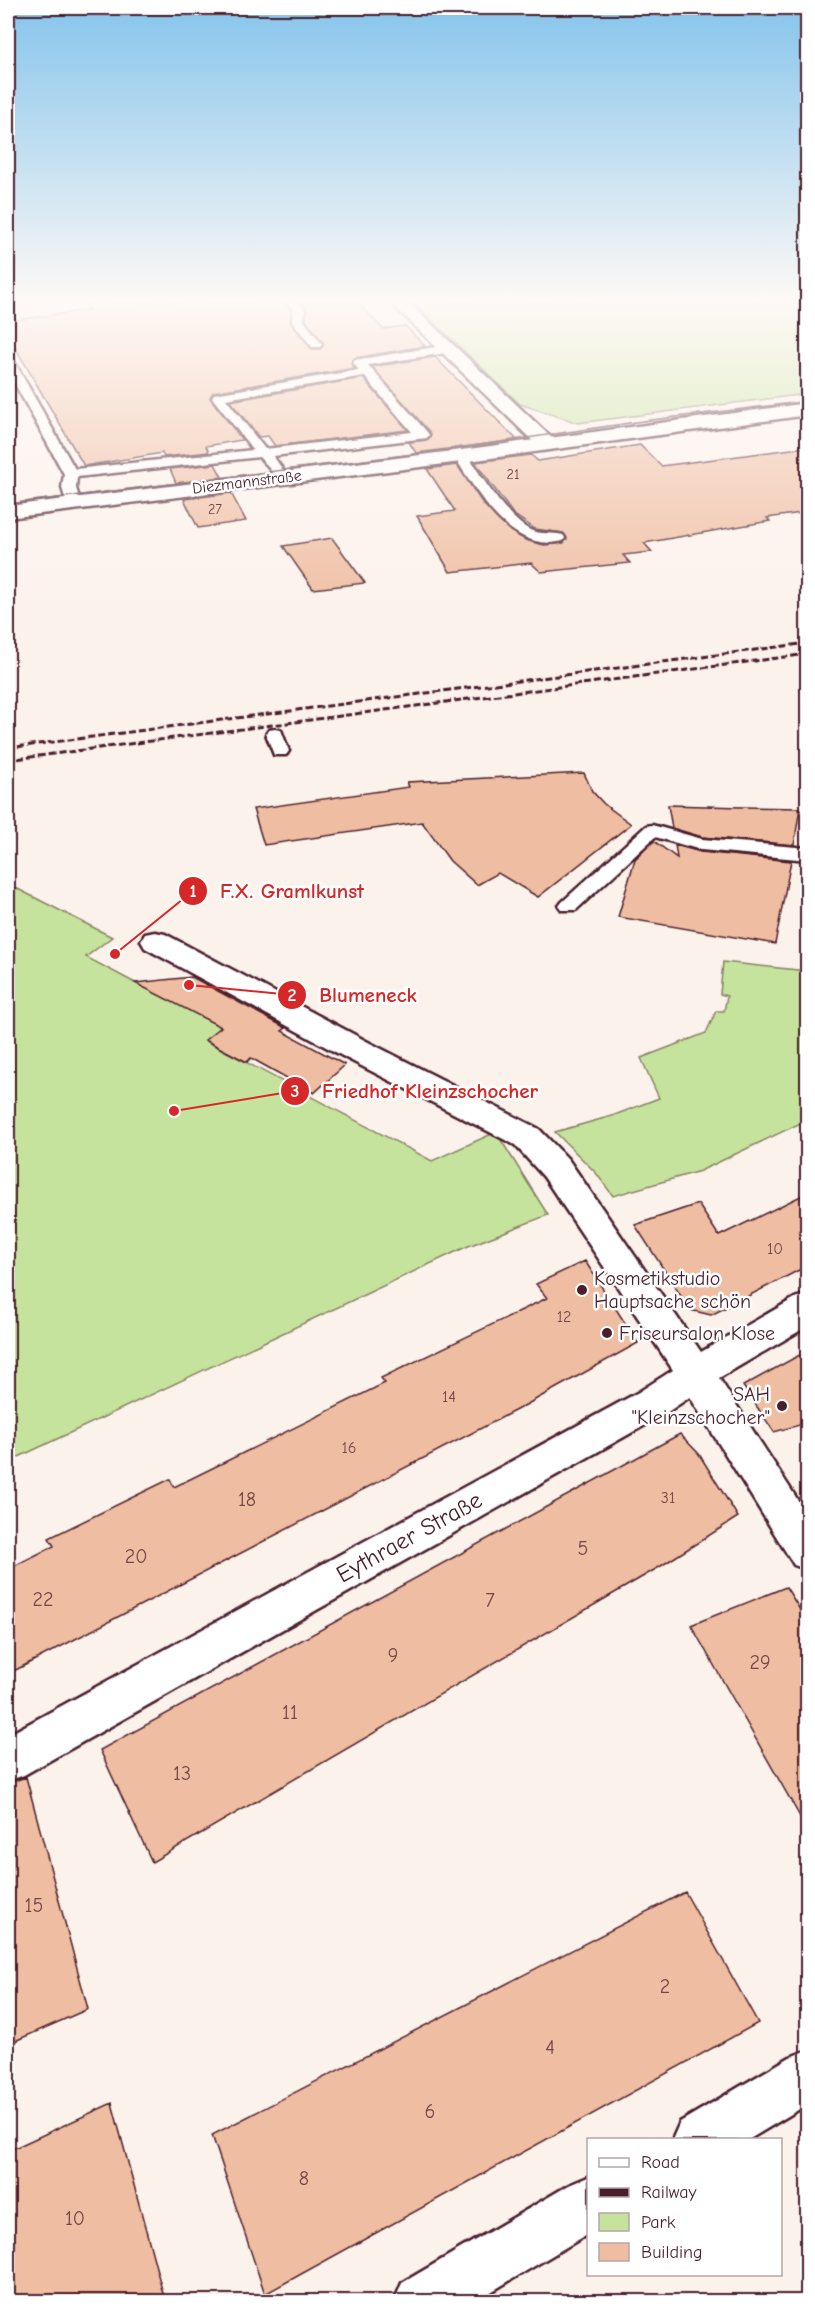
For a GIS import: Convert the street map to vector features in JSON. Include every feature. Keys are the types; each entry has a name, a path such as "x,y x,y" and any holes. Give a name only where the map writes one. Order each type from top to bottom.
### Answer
{"street":[{"path":"511,410 547,444"},
{"name":"Diezmannstraße","path":"8,512 461,456 616,433 801,410"},
{"path":"155,941 358,1051 526,1137 556,1168 696,1374 807,1552"},
{"name":"Eythraer Straße","path":"8,1759 631,1414 736,1348 807,1308"},
{"path":"700,2138 807,2075"},
{"path":"421,2301 587,2205"}],"lane":[{"path":"35,410 71,474 69,488 74,504"},
{"path":"228,410 262,453 274,464 282,478"},
{"path":"71,474 422,435 400,410"},
{"path":"461,456 470,471 510,521 524,533 558,538"},
{"path":"275,734 280,751"},
{"path":"569,906 652,830 701,844 807,854"}],"green space":[{"path":"538,410 683,410 578,423"},
{"path":"8,884 112,937 86,957 139,985 229,1021 206,1041 432,1161 496,1132 548,1215 466,1247 8,1462"},
{"path":"723,962 807,971 807,1120 700,1171 613,1196 596,1173 555,1132 612,1116 659,1098 641,1058 706,1033 716,1011 724,1011 727,996 720,994"}],"building":[{"path":"51,410 219,410 242,440 206,446 209,452 164,457 162,453 84,466"},
{"path":"237,410 390,410 408,430 275,446 268,436 259,437"},
{"path":"410,410 487,410 517,440 416,453 409,442 427,440 431,434"},
{"path":"640,445 661,466 807,447 807,512 767,518 770,521 644,543 652,552 623,555 630,563 541,572 531,563 450,572 417,516 455,511 427,469 457,465 483,504 510,531 526,540 544,545 563,543 567,539 563,533 535,529 513,514 475,462 531,455 538,461"},
{"path":"215,464 222,477 176,483 170,469"},
{"path":"231,493 246,521 198,528 184,499"},
{"path":"332,538 365,583 313,589 283,546"},
{"path":"584,773 592,791 604,804 631,824 538,897 498,873 477,885 450,861 422,822 264,845 253,809 409,787 407,782"},
{"path":"668,805 800,808 794,845 702,837 672,828"},
{"path":"654,841 677,858 675,845 701,852 791,861 775,944 618,917 635,859"},
{"path":"192,977 286,1028 282,1031 345,1065 314,1093 251,1058 247,1062 205,1040 221,1027 135,983"},
{"path":"807,1193 807,1266 711,1315 690,1310 635,1225 698,1204 719,1236"},
{"path":"585,1261 638,1343 522,1407 8,1674 8,1569 54,1546 49,1538 170,1479 174,1487 385,1383 381,1378 547,1298 536,1284"},
{"name":"SAH \"Kleinzschocher\"","path":"807,1351 807,1423 774,1432 743,1386"},
{"path":"680,1434 699,1454 738,1517 661,1566 152,1862 100,1750"},
{"path":"786,1587 807,1621 807,1829 691,1625"},
{"path":"26,1777 88,2009 8,2044 8,1783"},
{"path":"685,1892 758,2023 265,2294 212,2135"},
{"path":"112,2103 165,2301 11,2301 8,2284 8,2151"}],"tram line":[{"path":"8,504 438,451 736,410"}],"railway":[{"path":"8,748 808,643"},
{"path":"8,760 808,654"}],"place":[{"name":"F.X. Gramlkunst","path":"115,954"},
{"name":"Blumeneck","path":"189,985"},
{"name":"Friedhof Kleinzschocher","path":"174,1111"},
{"name":"Kosmetikstudio Hauptsache schön","path":"582,1290"},
{"name":"Friseursalon Klose","path":"607,1333"},
{"name":"SAH \"Kleinzschocher\"","path":"782,1406"}]}
